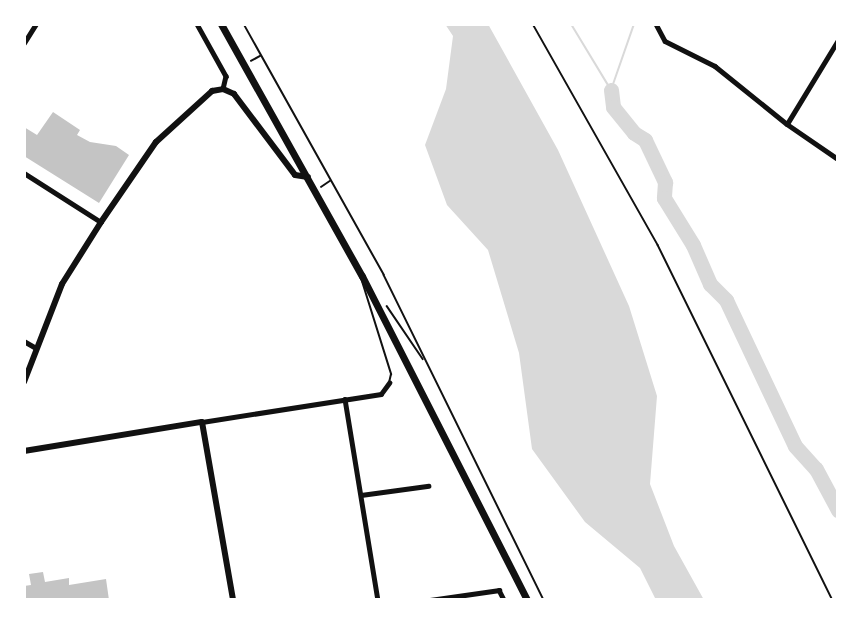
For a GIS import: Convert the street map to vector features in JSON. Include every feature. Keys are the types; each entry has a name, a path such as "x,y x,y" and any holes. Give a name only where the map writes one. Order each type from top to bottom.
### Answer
{"main road":[{"path":"221,24 362,276 527,600"}],"street":[{"path":"24,44 36,24"},
{"path":"197,24 226,76 223,89"},
{"path":"656,24 665,41 715,66 787,124 838,159"},
{"path":"787,124 838,40"},
{"path":"24,382 62,284 101,222 156,142 212,90 223,89 234,94 295,175 308,177"},
{"path":"24,173 101,222"},
{"path":"24,340 36,348"},
{"path":"24,451 381,394 389,383"},
{"path":"345,399 378,600"},
{"path":"202,422 233,600"},
{"path":"361,495 428,486"},
{"path":"430,600 499,590 504,600"}],"lane":[{"path":"362,276 360,281 391,374 389,383"}],"path":[{"path":"244,24 384,275 544,600"},
{"path":"532,24 658,245 833,600"},
{"path":"252,61 261,56"},
{"path":"320,188 330,181"},
{"path":"382,299 424,359"}],"shaded area":[{"path":"445,24 488,24 558,150 629,306 657,396 650,484 674,546 704,600 656,600 640,568 585,522 532,449 519,353 488,250 447,205 425,145 446,89 453,36"}],"building":[{"path":"53,112 80,130 77,135 90,142 116,146 129,155 99,203 24,156 24,127 37,135"},
{"path":"43,572 45,582 69,578 69,585 106,579 109,600 25,600 24,586 31,585 29,574"}],"waterway":[{"path":"571,24 611,90"},
{"path":"611,90 634,24"},
{"path":"611,90 613,107 634,133 645,140 665,182 664,198 693,245 710,284 726,300 795,446 816,469 838,510"}]}
